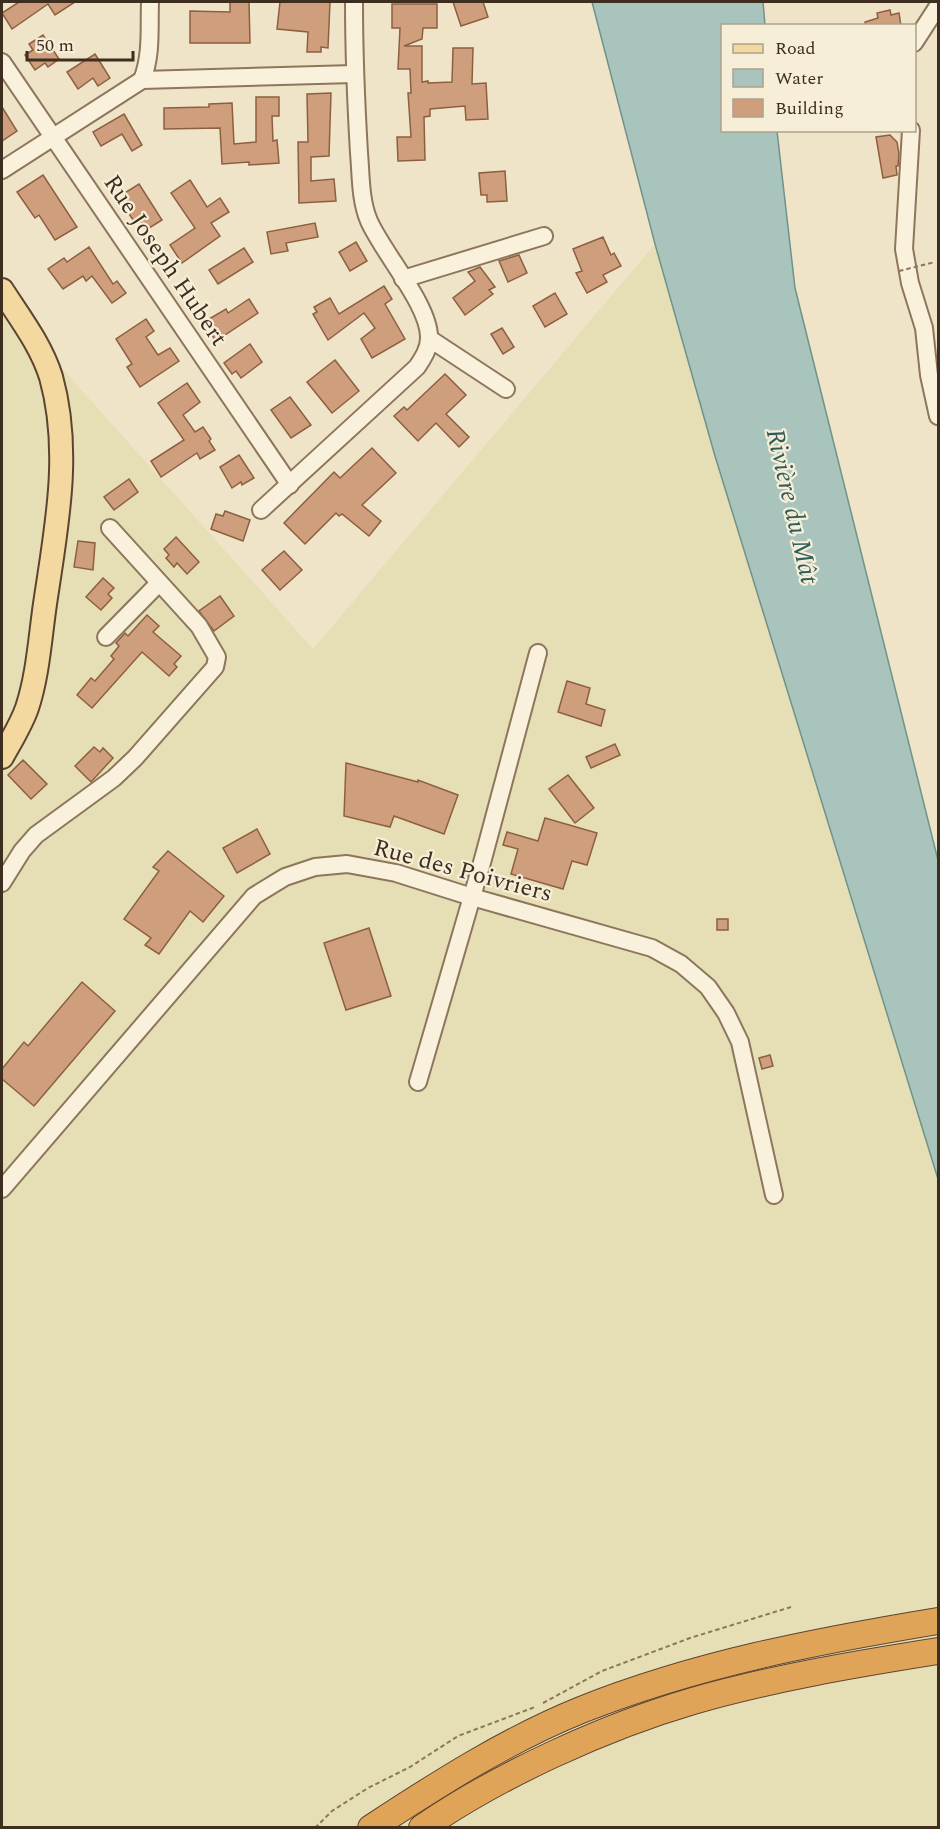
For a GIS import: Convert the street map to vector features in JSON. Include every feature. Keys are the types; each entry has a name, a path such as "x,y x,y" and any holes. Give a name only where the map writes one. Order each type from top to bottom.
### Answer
{"highway":[{"path":"371,1827 483,1758 582,1709 707,1668 759,1654 833,1638 939,1621"},
{"path":"422,1827 481,1791 603,1732 701,1699 846,1666 939,1651"}],"main road":[{"path":"2,290 34,337 50,376 60,423 62,466 58,512 34,676 27,708 2,757"}],"street":[{"path":"142,80 149,55 150,2"},
{"path":"261,510 417,367 426,354 430,339 422,310 375,236 362,197 354,74 354,2"},
{"path":"916,41 939,6"},
{"name":"Rue Joseph Hubert","path":"2,62 290,485"},
{"path":"2,170 142,80 354,74"},
{"path":"910,132 904,249 910,283 921,315 929,375 939,416"},
{"path":"403,279 543,236"},
{"path":"430,339 506,389"},
{"path":"2,883 22,850 36,835 114,778 135,758 215,667 217,657 200,626 110,528"},
{"path":"106,637 159,583"},
{"path":"418,1082 472,897 538,653"},
{"name":"Rue des Poivriers","path":"2,1189 254,896 285,877 315,867 347,864 396,873 652,948 681,964 708,987 726,1013 740,1042 774,1195"}],"path":[{"path":"899,271 935,262"}],"shaded area":[{"path":"655,244 715,456 938,1179 938,1827 2,1827 2,290 34,337 313,649"}],"water":[{"name":"Rivière du Mât","path":"592,2 763,2 765,24 721,24 721,132 777,132 795,288 938,860 938,1179 715,456 655,244"}],"building":[{"path":"19,2 75,2 55,15 48,4 12,29 2,13"},
{"path":"230,2 249,2 250,43 190,43 190,11 230,12"},
{"path":"280,2 330,2 328,48 321,47 321,52 307,52 308,32 277,29"},
{"path":"453,2 483,2 488,17 461,26"},
{"path":"392,4 437,4 437,28 423,28 422,39 404,46 422,46 422,82 452,82 453,48 473,48 472,84 486,83 488,119 466,120 465,106 430,109 430,116 424,117 425,160 398,161 397,137 411,137 408,93 411,93 410,69 398,69 400,28 392,28"},
{"path":"890,10 891,15 899,13 901,24 866,24 865,22 878,18 877,13"},
{"path":"43,35 59,59 48,67 45,63 35,70 25,55 33,50 29,44"},
{"path":"95,54 110,78 98,86 93,78 78,89 67,72"},
{"path":"331,93 329,156 311,157 311,181 334,179 336,201 299,203 298,142 308,142 307,94"},
{"path":"256,97 279,97 279,116 272,116 273,141 277,140 279,163 222,164 220,128 164,129 164,108 209,107 209,104 232,103 234,144 256,142"},
{"path":"2,107 17,131 2,141"},
{"path":"124,114 142,145 132,151 122,134 101,146 93,132"},
{"path":"890,135 897,142 899,154 898,166 896,166 897,175 883,178 876,137"},
{"path":"505,171 507,201 487,202 487,195 481,195 479,173"},
{"path":"43,175 77,227 55,240 39,215 35,218 17,192"},
{"path":"190,180 207,207 220,198 229,212 211,223 220,236 182,263 170,245 195,228 171,193"},
{"path":"139,184 162,220 146,230 140,221 136,224 122,204 127,201 123,194"},
{"path":"315,223 318,237 286,243 288,251 271,254 267,232"},
{"path":"603,237 611,255 614,253 621,266 603,275 607,282 587,293 576,273 582,271 573,249"},
{"path":"356,242 367,261 350,271 339,252"},
{"path":"89,247 113,284 117,281 126,293 112,303 92,276 86,281 83,276 63,289 48,269 64,258 67,262"},
{"path":"244,248 253,262 218,284 209,270"},
{"path":"519,255 527,273 508,282 499,261"},
{"path":"480,267 495,287 489,290 493,294 465,315 453,298 475,281 468,272"},
{"path":"384,286 392,299 385,304 405,339 372,358 361,339 375,328 364,313 328,340 313,314 317,312 314,307 330,298 339,314"},
{"path":"555,293 567,314 545,327 533,306"},
{"path":"249,299 258,313 216,341 208,329 214,326 209,319 226,309 228,313"},
{"path":"146,319 154,331 146,337 158,355 170,348 179,361 140,387 127,367 132,364 116,339"},
{"path":"502,328 514,347 503,354 491,334"},
{"path":"250,344 262,362 241,378 236,371 232,374 224,363"},
{"path":"335,360 359,391 332,413 307,382"},
{"path":"445,374 466,395 446,414 469,437 459,447 436,423 418,441 394,416 404,407 407,410"},
{"path":"187,383 200,402 183,415 195,432 203,427 215,450 200,459 197,453 161,477 151,461 184,440 158,403"},
{"path":"290,397 311,425 291,438 271,410"},
{"path":"372,448 396,473 362,505 381,521 369,536 342,514 339,516 336,513 305,544 284,523 334,472 340,478"},
{"path":"239,455 254,478 232,488 220,467"},
{"path":"129,479 138,492 114,510 104,497"},
{"path":"225,511 250,520 243,541 211,529 216,514 223,516"},
{"path":"176,537 199,562 187,574 177,563 174,567 166,558 169,555 164,549"},
{"path":"78,541 95,543 93,570 74,567"},
{"path":"284,551 302,570 280,590 262,570"},
{"path":"103,578 114,588 108,594 112,598 101,610 86,597"},
{"path":"220,596 234,616 214,631 199,611"},
{"path":"147,615 159,626 153,632 181,656 174,664 177,667 169,676 142,652 92,708 77,695 91,678 95,681 114,659 111,656 119,646 116,643 125,633 128,636"},
{"path":"567,681 590,688 586,704 605,710 601,726 558,712"},
{"path":"615,744 620,755 591,768 586,757"},
{"path":"94,747 100,752 103,748 113,758 91,782 75,766"},
{"path":"23,760 47,784 31,799 8,775"},
{"path":"346,763 418,782 418,780 458,795 444,834 394,816 390,827 344,816"},
{"path":"568,775 594,808 575,823 549,789"},
{"path":"545,818 597,833 587,865 572,861 563,889 511,874 518,849 503,845 507,832 538,841"},
{"path":"257,829 270,854 237,873 223,848"},
{"path":"168,851 224,896 203,922 190,911 159,954 145,945 151,938 124,919 159,871 153,867"},
{"path":"717,919 728,919 728,930 717,930"},
{"path":"369,928 391,996 346,1010 324,943"},
{"path":"82,982 115,1011 34,1106 2,1079 2,1069 24,1042 28,1046"},
{"path":"770,1055 773,1066 762,1069 759,1058"}]}
